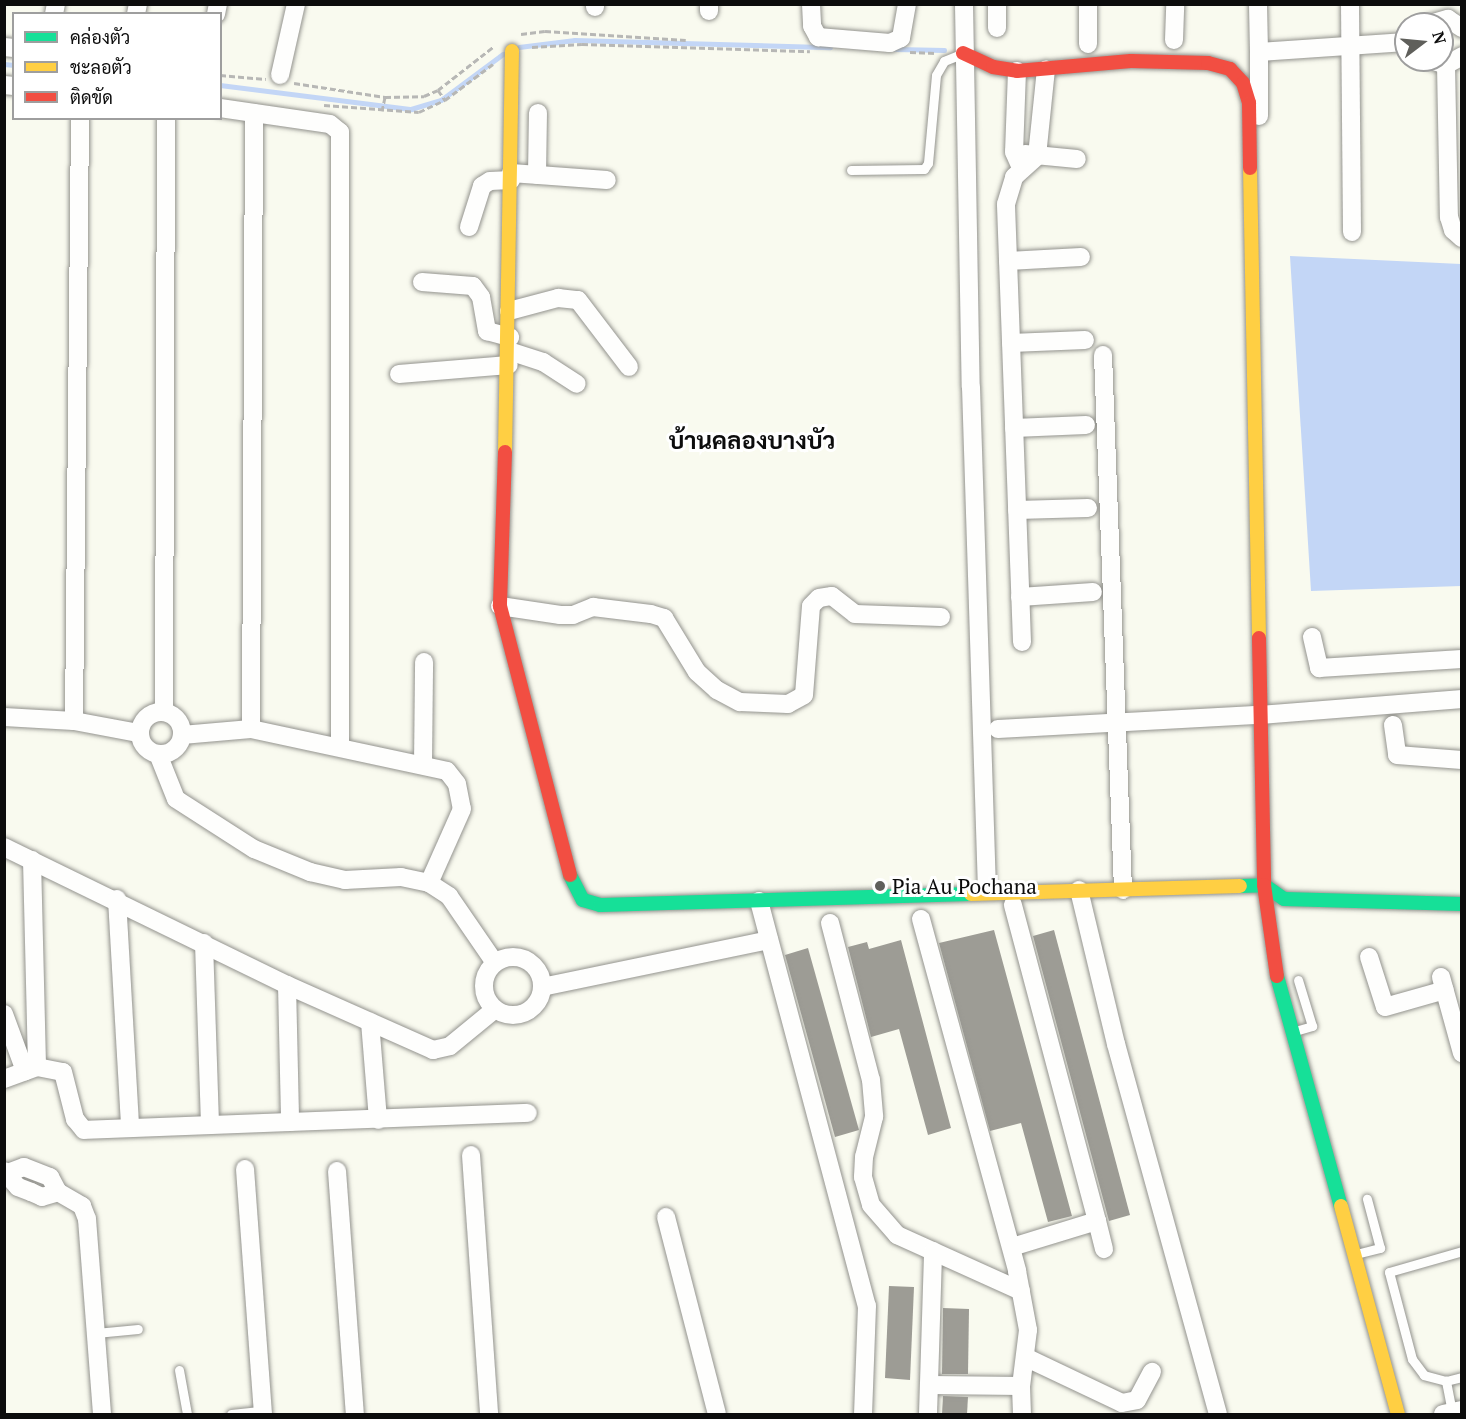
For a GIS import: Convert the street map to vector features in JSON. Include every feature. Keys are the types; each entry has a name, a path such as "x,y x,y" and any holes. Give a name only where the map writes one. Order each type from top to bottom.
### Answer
{"street":[{"path":"281,79 296,4"},
{"path":"811,4 813,26 818,37 825,40 890,43 901,38 907,4"},
{"path":"964,4 963,53 987,890"},
{"path":"997,4 997,28"},
{"path":"1088,4 1088,44"},
{"path":"1174,40 1175,4"},
{"path":"1258,4 1259,226"},
{"path":"1350,4 1353,232"},
{"path":"1259,52 1394,43"},
{"path":"512,51 510,312 500,606 571,881 583,900 600,905 759,901 987,890 1123,890 1264,885 1284,899 1461,904"},
{"path":"963,53 993,67 1017,71 1131,61 1208,63 1230,69 1243,83 1249,103 1264,885 1277,976 1398,1414"},
{"path":"1037,156 1046,69"},
{"path":"1017,71 1018,160 1006,195 1022,642"},
{"path":"1446,72 1449,217 1453,231 1461,238"},
{"path":"222,108 330,124 340,132 340,747"},
{"path":"537,175 538,112"},
{"path":"251,729 254,113"},
{"path":"74,721 80,120"},
{"path":"164,711 166,120"},
{"path":"1018,160 1037,156 1077,159"},
{"path":"469,226 482,186 490,181 511,176 537,175 607,180"},
{"path":"1008,261 1081,257"},
{"path":"422,282 473,286 482,297 487,331 509,351 543,362 577,384"},
{"path":"510,312 558,298 578,300 628,367"},
{"path":"1011,343 1085,340"},
{"path":"399,374 509,351"},
{"path":"1103,355 1119,722 1123,890"},
{"path":"1014,428 1086,425"},
{"path":"1017,510 1088,508"},
{"path":"1020,597 1093,592"},
{"path":"500,606 560,615 573,615 593,606 664,618 691,664 717,690 740,702 788,704 804,695 811,606 819,598 832,596 855,614 941,617"},
{"path":"1312,637 1319,668 1461,659"},
{"path":"423,765 424,662"},
{"path":"998,729 1260,715 1461,699"},
{"path":"158,754 174,750 182,735 178,719 164,711 147,716 139,732 145,747 158,754 176,799 254,849 310,872 345,880 401,877 429,884 449,896 495,963"},
{"path":"4,717 74,721 139,732"},
{"path":"1393,725 1397,755 1461,760"},
{"path":"182,735 251,729 447,771 457,784 462,809 429,884"},
{"path":"4,847 117,899 287,985 370,1022 441,1050 495,1009 521,1014 536,1004 542,987 537,969 522,958 495,963"},
{"path":"31,1069 32,860"},
{"path":"1079,890 1116,1044 1218,1414"},
{"path":"117,899 130,1127"},
{"path":"759,901 867,1306 864,1414"},
{"path":"1013,905 1104,1249"},
{"path":"921,919 1021,1291 1028,1330 1021,1386 1022,1414"},
{"path":"830,923 874,1100 874,1117 864,1157 866,1190 882,1221 897,1235 1021,1291"},
{"path":"542,987 770,940"},
{"path":"204,944 210,1125"},
{"path":"1369,957 1385,1007 1443,984 1461,1053"},
{"path":"495,963 484,986 495,1009"},
{"path":"287,985 290,1122"},
{"path":"4,1014 31,1069"},
{"path":"370,1022 378,1120"},
{"path":"4,1079 31,1069 58,1070 66,1076 75,1119 84,1130 528,1113"},
{"path":"471,1155 489,1414"},
{"path":"244,1169 263,1413"},
{"path":"337,1171 355,1414"},
{"path":"6,1172 18,1187 42,1197 58,1192 82,1206 87,1219 102,1414"},
{"path":"666,1217 717,1414"},
{"path":"1011,1248 1097,1221"},
{"path":"928,1414 933,1251"},
{"path":"1025,1357 1122,1404 1137,1400 1152,1372"},
{"path":"930,1385 1021,1386"}],"lane":[{"path":"851,170 924,169 928,163 936,75 944,60 963,53"},
{"path":"1293,1032 1312,1026 1298,980"},
{"path":"1354,1255 1380,1248 1367,1199"},
{"path":"1461,1251 1389,1272 1412,1359 1424,1375 1446,1381 1461,1377"},
{"path":"96,1333 138,1329"},
{"path":"179,1370 187,1414"},
{"path":"1446,1381 1452,1412"},
{"path":"231,1414 263,1413"}],"path":[{"path":"316,104 382,111 419,112 445,100 512,51 582,44 821,51"},
{"path":"904,52 963,53"},
{"path":"222,75 281,79 385,97 382,111"},
{"path":"438,90 445,100"}],"water":[{"path":"1290,256 1461,264 1461,586 1311,591"}],"building":[{"path":"994,930 1072,1216 1048,1222 1021,1123 990,1131 939,943"},
{"path":"1054,930 1130,1215 1109,1221 1033,936"},
{"path":"901,940 951,1128 928,1135 899,1029 871,1037 848,947 867,942 869,949"},
{"path":"808,948 859,1130 835,1137 785,955"},
{"path":"889,1286 914,1287 910,1380 885,1378"},
{"path":"943,1308 969,1309 968,1374 942,1374"},
{"path":"943,1396 968,1397 967,1414 942,1414"}],"waterway":[{"path":"519,47 575,40 830,47"},
{"path":"896,49 944,50"},
{"path":"222,85 411,109 441,100 503,54"},
{"path":"4,64 12,65"}],"traffic: fast":[{"path":"570,875 583,900 600,905 971,894"},
{"path":"1240,886 1264,885 1284,899 1462,904"},
{"path":"1277,976 1341,1206"}],"traffic: slow":[{"path":"505,452 512,51"},
{"path":"1250,168 1259,638"},
{"path":"971,894 1240,886"},
{"path":"1341,1206 1398,1414"}],"traffic: jam":[{"path":"963,53 993,67 1017,71 1131,61 1208,63 1230,69 1243,83 1249,103 1250,168"},
{"path":"505,452 500,606 570,875"},
{"path":"1259,638 1264,885 1277,976"}],"place":[{"name":"Pia Au Pochana","path":"880,886"}],"district":[{"name":"บ้านคลองบางบัว","path":"752,441"}]}
